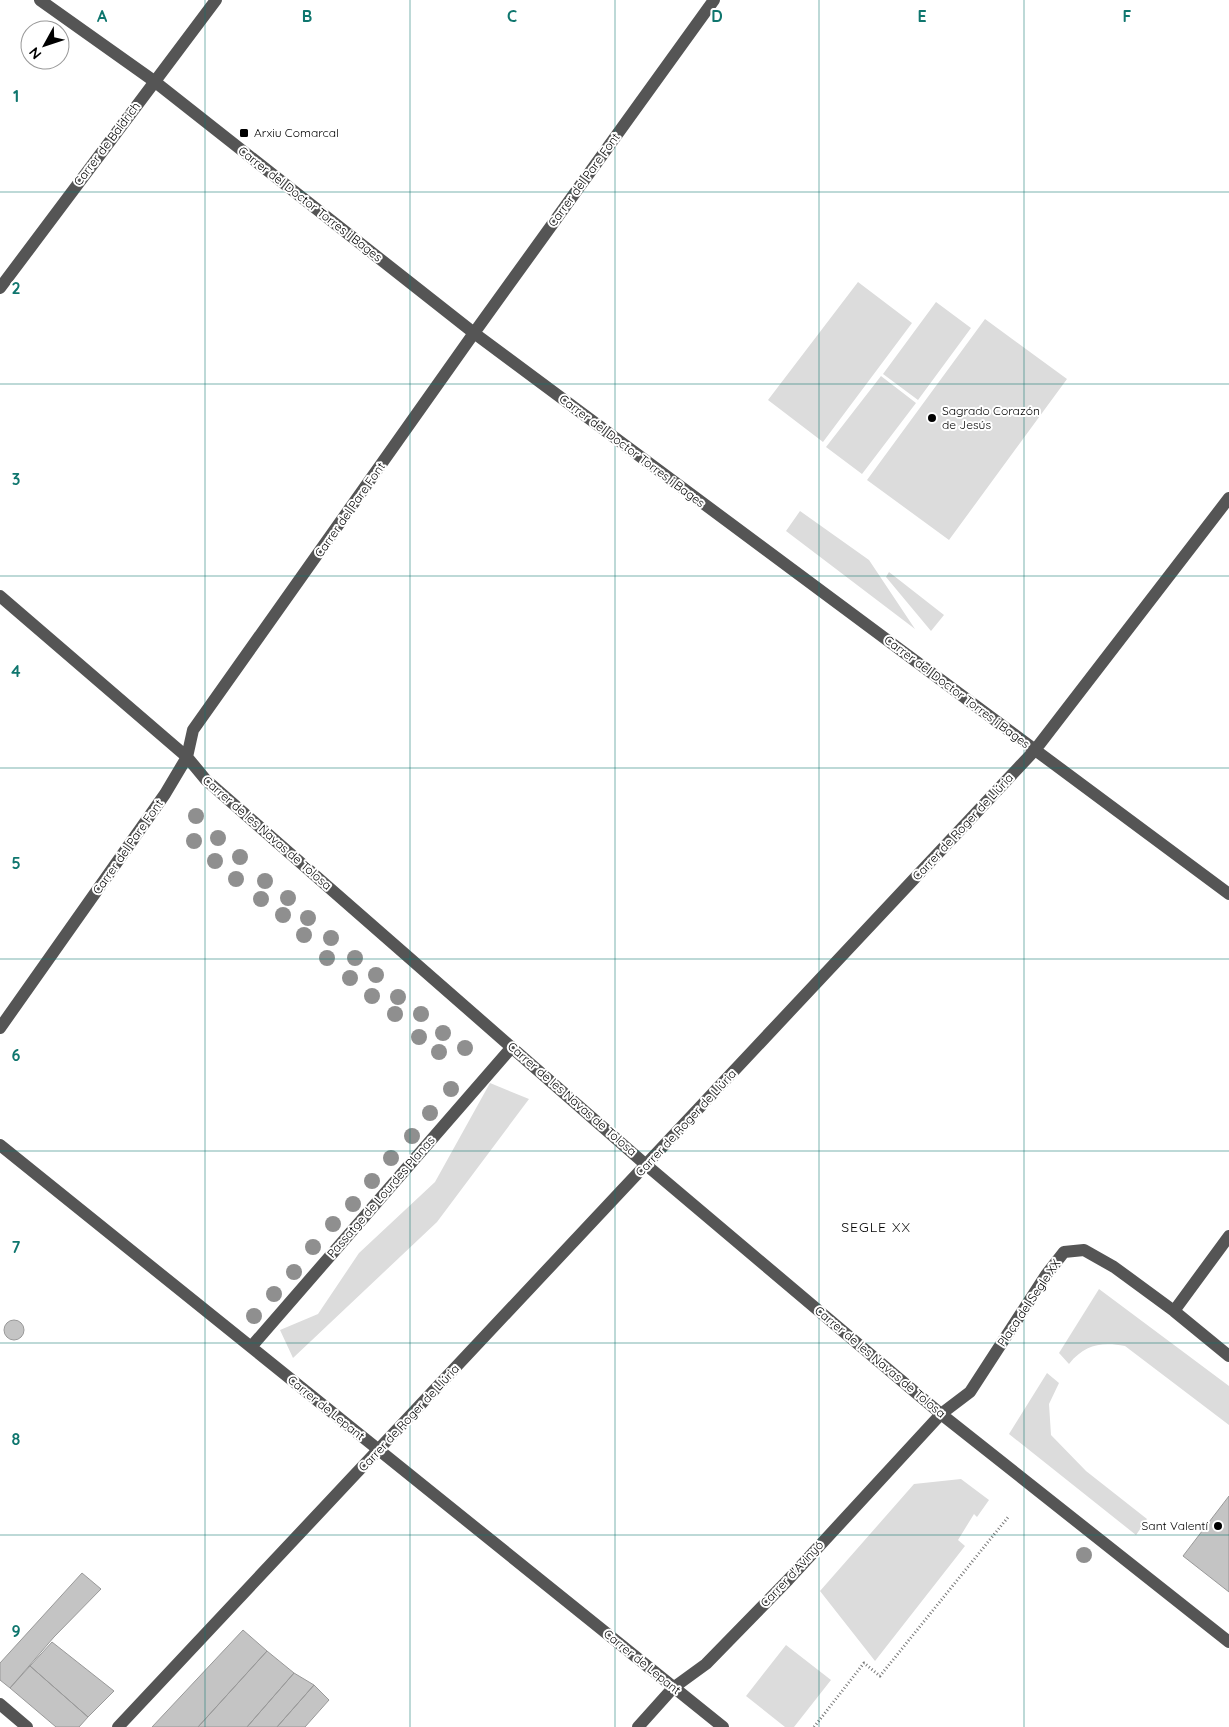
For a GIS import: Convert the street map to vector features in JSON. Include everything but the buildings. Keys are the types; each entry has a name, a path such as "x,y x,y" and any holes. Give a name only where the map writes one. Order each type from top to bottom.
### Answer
{"street":[{"name":"Carrer del Doctor Torres i Bages","path":"40,0 154,81 474,333 1229,894"},
{"name":"Carrer de Baldrich","path":"0,288 216,0"},
{"name":"Carrer del Pare Font","path":"0,1028 165,794 187,757 193,730 474,333 714,0"},
{"name":"Carrer de Roger de Llúria","path":"118,1727 618,1197 645,1164 663,1149 1035,750 1229,498"},
{"name":"Carrer de les Navas de Tolosa","path":"0,596 187,757 206,780 645,1164 941,1414 1229,1642"},
{"name":"Passatge de Lourdes Planas","path":"251,1347 512,1046"},
{"name":"Carrer de Lepant","path":"0,1145 723,1727"},
{"path":"1174,1311 1229,1236"},
{"name":"Plaça del Segle XX","path":"941,1414 970,1392 1046,1275 1064,1252 1084,1250 1114,1267 1174,1311 1229,1356"},
{"name":"Carrer d'Avinyó","path":"638,1727 673,1688 706,1664 941,1414"},
{"path":"0,1704 27,1727"}],"path":[{"path":"814,1727 864,1663 880,1676 1009,1516"}],"shaded area":[{"path":"858,282 912,323 823,442 768,400"},
{"path":"936,302 971,328 918,400 883,374"},
{"path":"985,319 1067,379 949,540 867,480"},
{"path":"881,376 916,403 862,474 826,447"},
{"path":"800,511 869,560 915,629 786,531"},
{"path":"889,572 944,615 931,631 886,577"},
{"path":"490,1083 529,1099 437,1222 293,1358 280,1330 318,1314 359,1253 435,1182"},
{"path":"1099,1289 1229,1386 1229,1425 1125,1346 1109,1344 1094,1346 1081,1352 1069,1364 1059,1353"},
{"path":"1047,1373 1059,1383 1049,1404 1051,1435 1086,1471 1147,1519 1136,1535 1009,1434"},
{"path":"961,1479 989,1500 977,1517 974,1514 958,1540 965,1546 875,1661 820,1591 914,1484"},
{"path":"786,1645 831,1680 794,1727 785,1727 746,1696"}],"place":[{"name":"Arxiu Comarcal","path":"244,133"},
{"name":"Sagrado Corazón de Jesús","path":"932,418"},
{"name":"Sant Valentí","path":"1218,1526"}],"district":[{"name":"SEGLE XX","path":"876,1227"}]}
